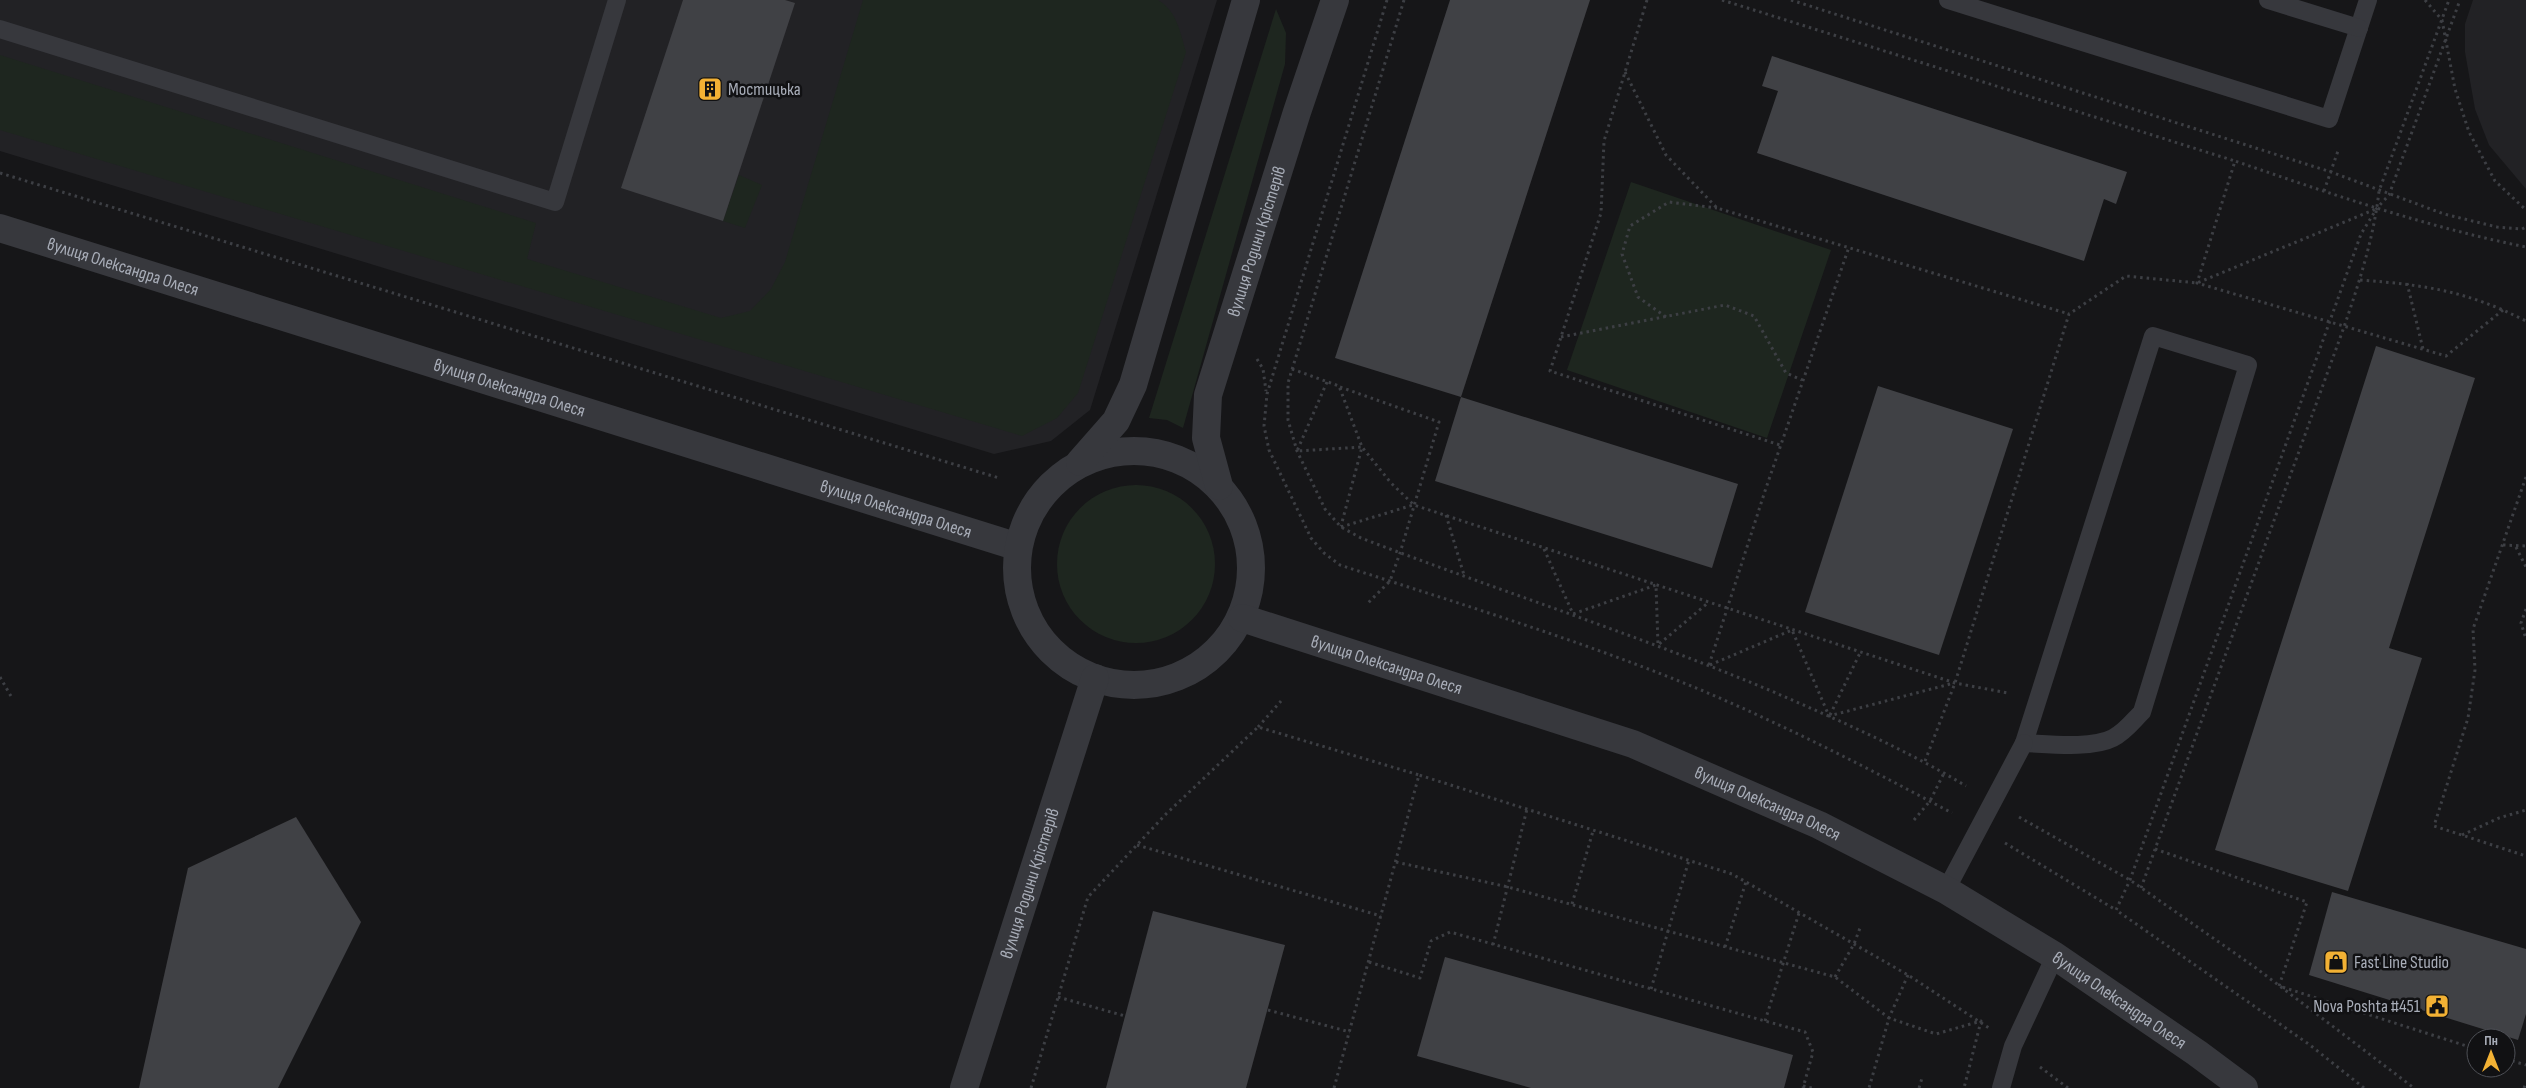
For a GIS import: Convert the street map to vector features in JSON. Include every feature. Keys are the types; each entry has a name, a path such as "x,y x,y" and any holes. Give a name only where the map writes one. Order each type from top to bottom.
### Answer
{"street":[{"path":"1077,466 1116,421 1133,385 1246,0"},
{"name":"вулиця Родини Крістерів","path":"1219,486 1206,438 1208,395 1296,112 1335,0"},
{"name":"вулиця Олександра Олеся","path":"0,228 1018,547"},
{"path":"1139,450 1161,454 1192,465 1219,486 1239,513 1250,545 1252,578 1242,618 1218,651 1184,674 1145,685 1104,682 1080,672 1058,657 1039,637 1026,614 1018,588 1018,547 1023,528 1044,493 1059,478 1096,456 1139,450"},
{"name":"вулиця Олександра Олеся","path":"1242,618 1633,744 1819,825 1946,890 2055,956 2197,1053 2244,1088"},
{"name":"вулиця Родини Крістерів","path":"964,1088 1095,678"}],"lane":[{"path":"0,29 555,202 617,0"},
{"path":"1948,0 2329,119 2368,0"},
{"path":"2268,0 2359,28"},
{"path":"1946,890 1978,826 2024,743 2153,336 2248,365 2142,712 2128,727 2112,739 2079,745 2024,743"},
{"path":"2001,1088 2013,1046 2055,956"}],"path":[{"path":"1387,0 1267,394 1264,426 1269,450 1311,538 1324,553 1340,565 1581,644 1701,690 1860,765 1930,801 1978,826 2116,910 2310,1045 2364,1088"},
{"path":"1404,0 1288,383 1288,420 1296,451 1325,509 1341,527 1361,538 1400,553 1658,645 1829,716 1925,761 1992,802 2130,880 2279,986 2414,1088"},
{"path":"1647,0 1604,140 1601,212 1550,371 1780,446"},
{"path":"1722,0 2467,236 2526,247"},
{"path":"1791,0 2331,172 2444,214 2497,228 2522,229 2526,227"},
{"path":"2425,0 2442,20 2455,89 2469,132 2495,181 2526,210"},
{"path":"2141,888 2344,327 2360,280 2377,208 2378,191 2449,0"},
{"path":"2116,910 2130,880 2361,234 2377,208 2389,195 2460,0"},
{"path":"1625,72 1666,155 1717,208"},
{"path":"2197,283 2235,161"},
{"path":"0,174 999,478"},
{"path":"1666,317 1638,297 1622,254 1630,226 1670,202 1717,208 2069,314"},
{"path":"2197,283 2377,208"},
{"path":"1709,666 1802,380 1849,247"},
{"path":"1925,761 1955,683 2069,314 2126,276 2197,283 2446,356 2503,310"},
{"path":"2360,280 2407,283 2464,294 2526,322"},
{"path":"2407,283 2423,349"},
{"path":"1561,338 1725,305 1754,316 1786,373 1802,380"},
{"path":"1292,369 1439,422 1390,581 1367,604"},
{"path":"1296,451 1327,382"},
{"path":"1339,386 1362,447 1390,483 1414,505 1955,683 2038,699"},
{"path":"1296,451 1362,447"},
{"path":"1341,527 1362,447"},
{"path":"2526,476 2473,630 2475,670 2468,718 2434,826 2526,856"},
{"path":"1341,527 1414,505"},
{"path":"1446,515 1464,576"},
{"path":"2503,545 2526,546"},
{"path":"2516,547 2526,567"},
{"path":"1544,548 1573,614"},
{"path":"1573,614 1656,585"},
{"path":"1656,585 1658,645"},
{"path":"1658,645 1709,602"},
{"path":"2526,609 2522,623 2526,639"},
{"path":"1792,630 1829,716"},
{"path":"1709,666 1792,630"},
{"path":"1829,716 1860,653"},
{"path":"0,678 12,698"},
{"path":"1829,716 1955,683"},
{"path":"1032,1088 1088,897 1137,845 1258,727 1281,702"},
{"path":"1258,727 1732,874 1908,975 1981,1021 2068,1088"},
{"path":"1914,820 1930,801 1944,773"},
{"path":"1334,1088 1419,776"},
{"path":"1493,945 1527,810"},
{"path":"2461,835 2498,818 2526,810"},
{"path":"1572,904 1593,830"},
{"path":"1137,845 1381,916"},
{"path":"2156,849 2307,902 2279,986"},
{"path":"1651,989 1688,860"},
{"path":"1396,862 1508,887 1834,976 1889,1018 1936,1034 1981,1021"},
{"path":"1725,947 1746,882"},
{"path":"1765,1021 1799,913"},
{"path":"1834,976 1854,944 1860,928"},
{"path":"1369,962 1420,978 1431,940 1450,932 1805,1032 1813,1052 1803,1087 1812,1088"},
{"path":"1869,1088 1889,1018 1908,975"},
{"path":"2279,986 2466,1046"},
{"path":"1058,997 1125,1016"},
{"path":"1268,1010 1350,1032"},
{"path":"1964,1088 1981,1021"},
{"path":"1919,1088 1922,1078"},
{"path":"2524,1088 2526,1082"}],"shaded area":[{"path":"0,0 1217,0 1090,410 1051,441 994,454 0,151"},
{"path":"863,0 1158,0 1170,10 1180,30 1186,52 1078,393 1057,418 1022,436 0,130 0,55 536,223 527,259 721,318 750,311 771,289 785,262"},
{"path":"2473,0 2526,0 2526,189 2489,145 2475,109 2465,52 2465,24"},
{"path":"1276,9 1286,33 1285,64 1183,428 1167,420 1149,418"},
{"path":"739,175 762,185 745,228 723,221"},
{"path":"1631,182 1831,250 1767,438 1567,370"},
{"path":"1128,485 1144,485 1159,488 1173,494 1192,508 1202,520 1212,541 1215,564 1212,587 1202,608 1192,620 1180,630 1159,640 1144,643 1128,643 1113,640 1092,630 1070,608 1060,587 1057,572 1057,556 1060,541 1070,520 1092,498 1113,488"}],"building":[{"name":"Мостицька","path":"683,0 785,0 795,3 723,221 621,188"},
{"path":"1450,0 1590,0 1461,397 1335,358"},
{"path":"1772,56 2127,172 2116,204 2104,199 2084,261 1757,153 1778,91 1762,86"},
{"path":"2376,346 2475,378 2389,648 2422,658 2348,891 2215,850"},
{"path":"1878,386 2013,429 1939,655 1805,612"},
{"path":"1461,397 1738,484 1712,568 1435,481"},
{"path":"296,817 361,922 278,1088 139,1088 188,868"},
{"path":"2332,892 2526,949 2526,1014 2518,1040 2516,1039 2516,1028 2479,1028 2309,975"},
{"path":"1153,911 1285,945 1246,1088 1106,1088"},
{"path":"1445,957 1793,1055 1784,1088 1531,1088 1417,1056"}],"place":[{"name":"Мостицька","path":"710,89"},
{"name":"Fast Line Studio","path":"2336,962"},
{"name":"Nova Poshta #451","path":"2437,1006"}]}
